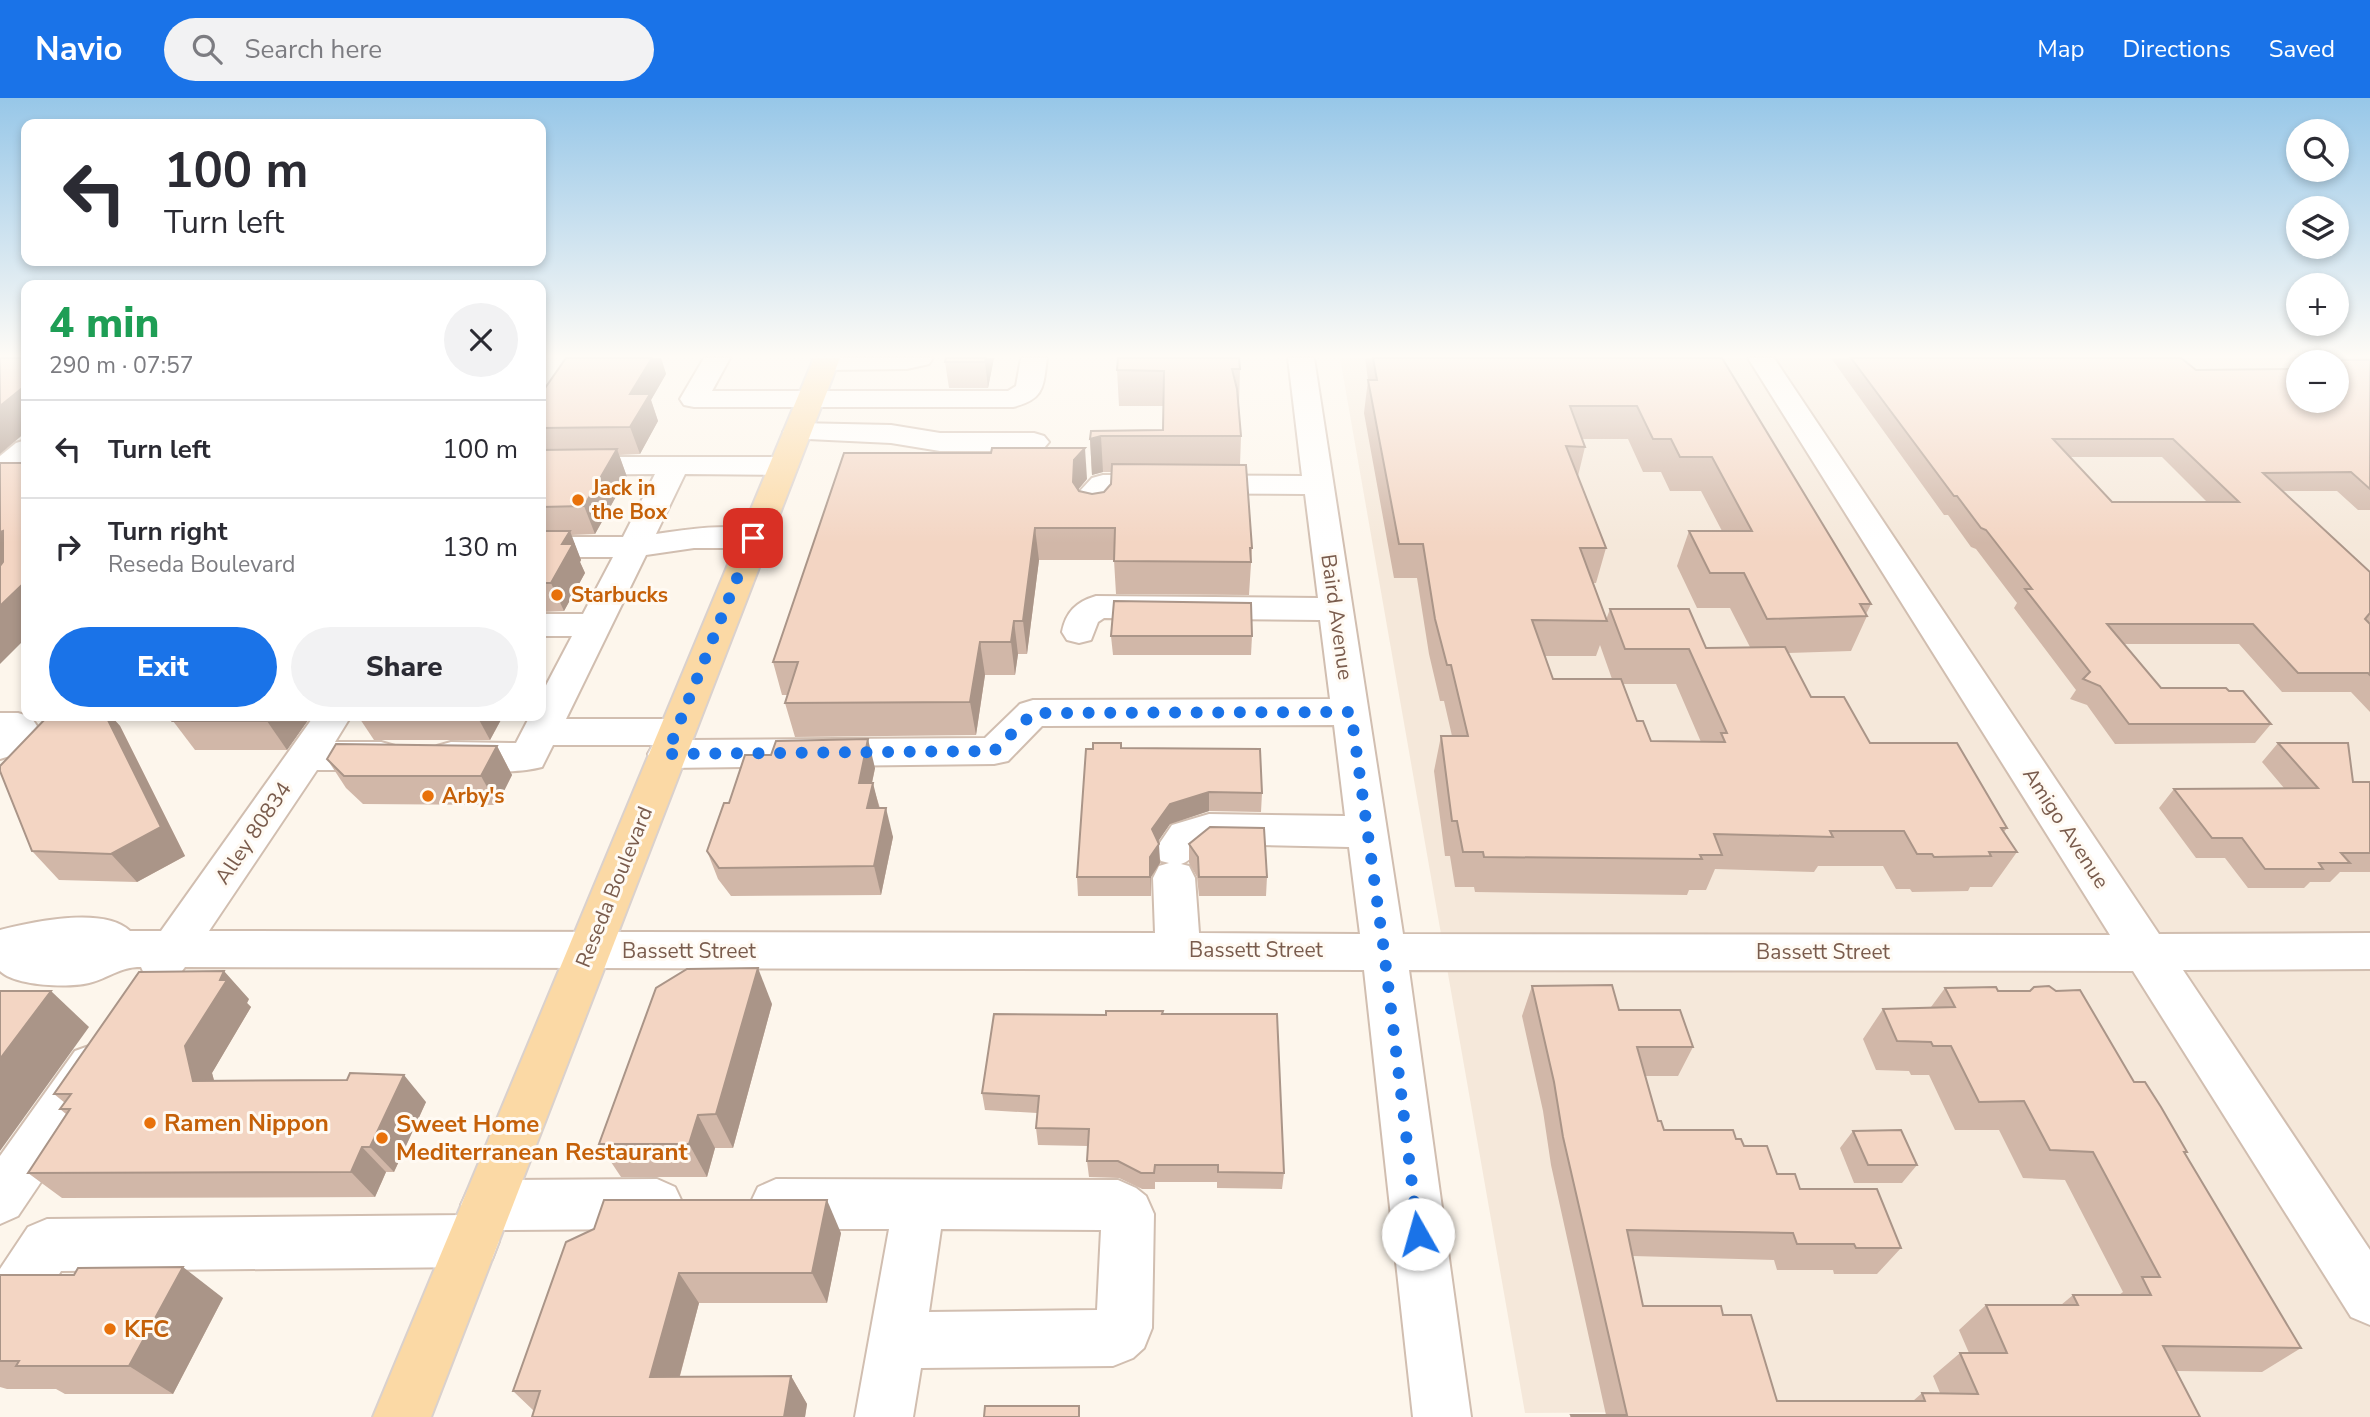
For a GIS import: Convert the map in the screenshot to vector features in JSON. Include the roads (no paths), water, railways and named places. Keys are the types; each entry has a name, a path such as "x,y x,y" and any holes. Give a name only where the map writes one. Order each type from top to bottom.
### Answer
{"main road":[{"name":"Reseda Boulevard","path":"402,1417 802,420"}],"street":[{"name":"Baird Avenue","path":"1310,420 1384,951 1442,1417"},
{"name":"Amigo Avenue","path":"1801,420 2148,953 2303,1199 2370,1298"},
{"path":"797,432 891,434 940,442 1034,442"},
{"path":"0,471 21,453"},
{"path":"546,466 783,466"},
{"path":"306,756 528,757 674,466"},
{"path":"1094,514 1094,492 1102,484 1319,485"},
{"path":"546,547 634,547 695,538 753,538"},
{"path":"1079,632 1082,618 1096,607 1336,609"},
{"path":"546,625 594,625"},
{"path":"541,732 671,743 994,751 1033,713 1351,712"},
{"name":"Alley 80834","path":"0,1199 125,1019 145,949 306,756 330,721"},
{"path":"0,726 19,726 0,746"},
{"path":"1178,950 1175,864 1186,836 1209,829 1368,832"},
{"path":"3,948 23,965 87,965 145,949"},
{"name":"Bassett Street","path":"145,949 2148,953 2370,951"},
{"path":"0,1318 47,1245 480,1223 716,1204 1118,1205 1128,1214 1124,1328 1113,1338 897,1340"},
{"path":"884,1417 919,1205"}],"place":[{"name":"Jack in the Box","path":"578,500"},
{"name":"Starbucks","path":"557,595"},
{"name":"Arby's","path":"428,796"},
{"name":"Ramen Nippon","path":"150,1123"},
{"name":"Sweet Home Mediterranean Restaurant","path":"382,1138"},
{"name":"KFC","path":"110,1329"}]}
